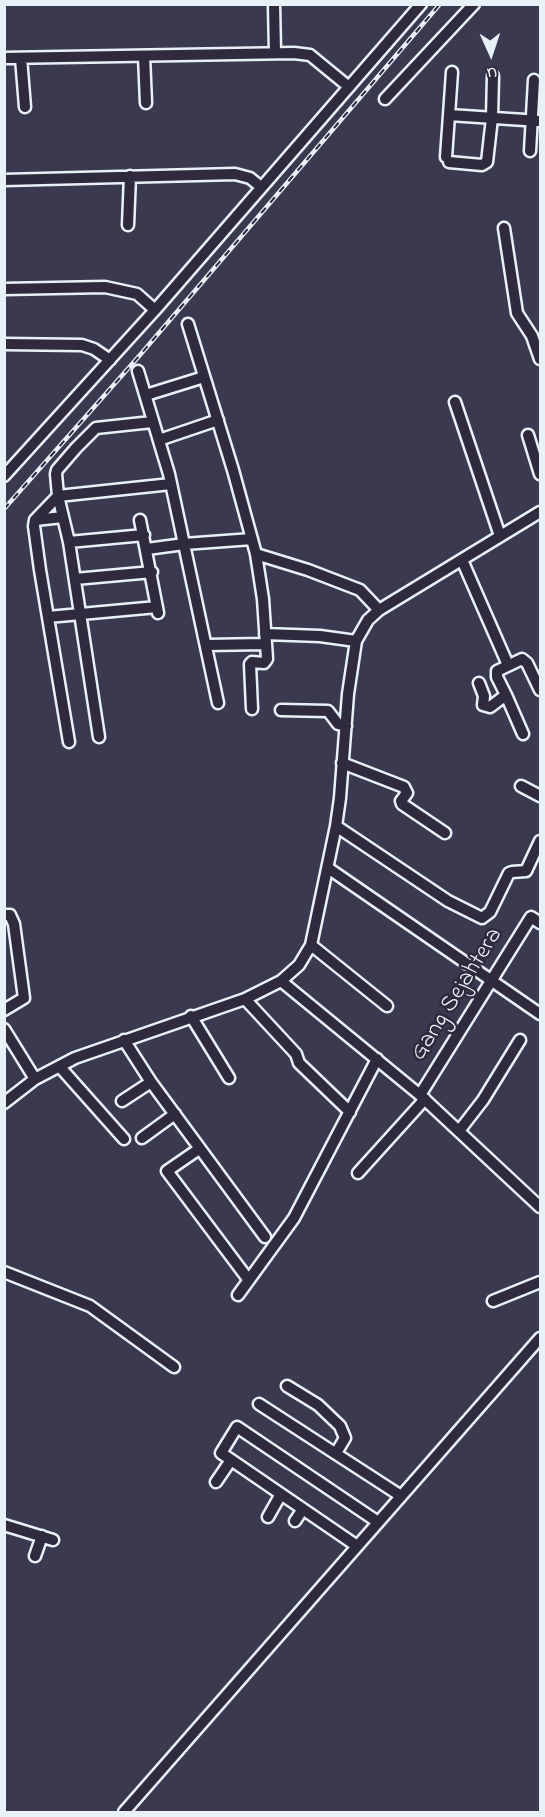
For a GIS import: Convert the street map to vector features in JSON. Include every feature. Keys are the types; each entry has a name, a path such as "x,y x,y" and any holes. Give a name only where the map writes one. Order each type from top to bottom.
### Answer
{"street":[{"path":"274,4 275,53"},
{"path":"4,476 155,310 421,4"},
{"path":"385,99 474,4"},
{"path":"4,58 294,53 310,55 349,87"},
{"path":"144,56 146,103"},
{"path":"21,58 25,107"},
{"path":"452,72 447,159 482,165 489,159 493,76"},
{"path":"530,151 536,121 534,80"},
{"path":"449,115 536,121"},
{"path":"4,180 235,174 250,178 261,187"},
{"path":"128,225 130,176"},
{"path":"504,228 517,312 532,336 540,359"},
{"path":"4,289 105,288 137,294 155,310"},
{"path":"188,324 256,554 263,599 267,661 252,662 249,666 252,709"},
{"path":"4,344 81,345 94,349 110,360"},
{"path":"138,372 171,484 218,703"},
{"path":"146,395 204,377"},
{"path":"455,402 500,536"},
{"path":"159,440 218,420"},
{"path":"99,737 69,542 58,496 57,470 99,427 152,422"},
{"path":"528,435 540,474"},
{"path":"69,742 34,526 35,520 58,496 171,484"},
{"path":"4,1103 35,1079 83,1055 244,999 281,981 299,965 311,945 336,826 348,694 356,641 368,620 379,610 540,513"},
{"path":"35,520 63,517"},
{"path":"48,617 158,610 141,520"},
{"path":"69,542 144,535"},
{"path":"147,549 252,539"},
{"path":"256,554 308,570 360,590 379,610"},
{"path":"462,560 508,665"},
{"path":"75,579 152,572"},
{"path":"207,645 320,636 356,641"},
{"path":"523,734 496,672 524,660 540,690"},
{"path":"479,683 485,706 490,707 506,695"},
{"path":"281,710 328,711 338,724 346,726"},
{"path":"342,763 405,788 406,793 401,801 402,804 445,833"},
{"path":"521,786 540,796"},
{"path":"336,826 448,901 482,918 490,912 509,873 526,871 540,841"},
{"path":"328,868 540,1014"},
{"path":"4,915 10,915 14,924 24,998 4,1010"},
{"name":"Gang Sejahtera","path":"358,1173 423,1097 493,980 536,920"},
{"path":"311,945 387,1006"},
{"path":"281,981 423,1097 540,1207"},
{"path":"244,999 296,1054 299,1063 350,1112"},
{"path":"190,1016 230,1078"},
{"path":"4,1029 35,1079"},
{"path":"124,1040 151,1083 266,1237"},
{"path":"459,1131 483,1100 520,1040"},
{"path":"238,1295 294,1218 377,1059"},
{"path":"60,1067 124,1139"},
{"path":"122,1101 151,1083"},
{"path":"142,1137 175,1114"},
{"path":"199,1149 167,1172 248,1279"},
{"path":"4,1272 90,1306 174,1367"},
{"path":"493,1301 540,1282"},
{"path":"124,1812 540,1338"},
{"path":"287,1386 318,1405 340,1426 345,1438 336,1453"},
{"path":"260,1404 401,1496"},
{"path":"357,1546 221,1453 237,1427 378,1522"},
{"path":"216,1482 231,1460"},
{"path":"268,1517 281,1494"},
{"path":"296,1521 303,1509"},
{"path":"5,1527 53,1540"},
{"path":"35,1556 42,1536"}],"railway":[{"path":"4,509 140,355 440,4"}]}
